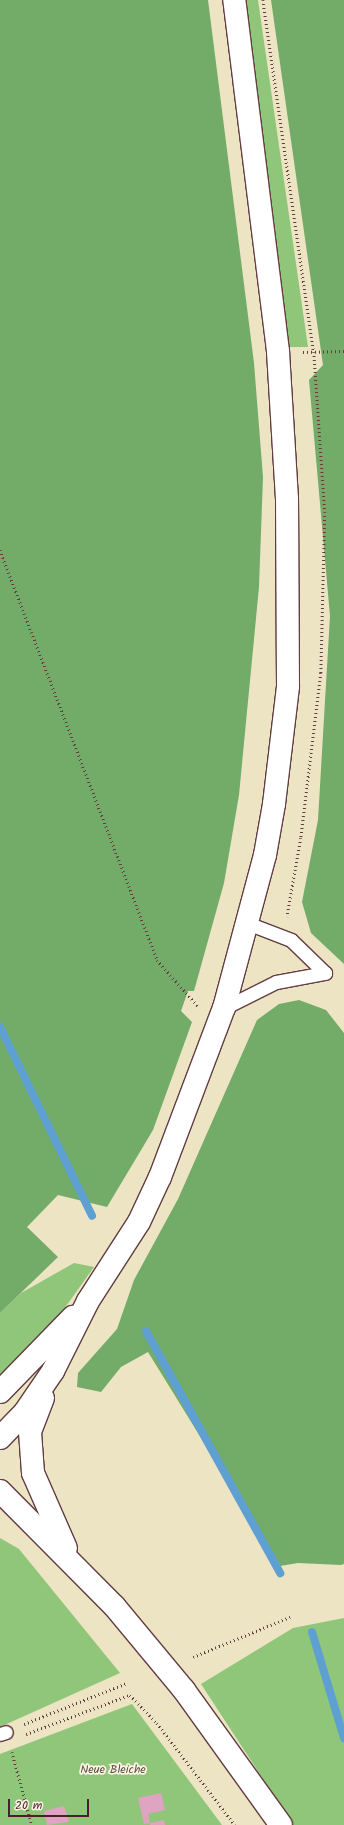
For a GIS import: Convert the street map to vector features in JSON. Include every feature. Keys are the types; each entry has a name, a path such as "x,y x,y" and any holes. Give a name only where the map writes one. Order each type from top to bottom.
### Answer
{"street":[{"path":"73,1562 40,1494 31,1451 30,1432 53,1371 88,1301 139,1222 160,1177 217,1028 224,1008 265,855 284,737 289,556 278,351 234,0"},
{"path":"0,1392 88,1301"},
{"path":"0,1438 25,1412 53,1371"},
{"path":"0,1491 73,1562 184,1690 281,1825"}],"lane":[{"path":"224,1008 276,982 325,973 291,940 247,923"}],"path":[{"path":"314,352 344,351"},
{"path":"0,550 157,960 217,1028"},
{"path":"193,1657 290,1617"},
{"path":"5,1735 126,1683"},
{"path":"5,1735 130,1695 157,1723 235,1825"},
{"path":"5,1735 32,1825"}],"green space":[{"path":"0,0 208,0 254,363 263,477 259,587 239,795 224,883 194,991 188,991 181,1011 192,1022 153,1130 107,1207 58,1195 27,1227 58,1257 0,1313"},
{"path":"245,0 258,0 308,347 286,347"},
{"path":"271,0 344,0 344,964 311,933 302,902 318,820 330,616 309,380 323,365"},
{"path":"299,1000 326,1010 344,1033 344,1564 341,1565 298,1563 280,1566 148,1352 121,1367 101,1392 77,1387 78,1373 117,1329 134,1280 178,1199 257,1020 279,1004"},
{"path":"74,1263 94,1267 49,1330 0,1376 0,1313 21,1293"},
{"path":"0,1538 19,1549 120,1673 0,1727"},
{"path":"344,1618 344,1825 293,1825 201,1684 293,1628"},
{"name":"Neue Bleiche","path":"132,1704 222,1825 0,1825 0,1754"}],"building":[{"path":"161,1793 165,1810 148,1814 150,1823 144,1824 138,1798"},
{"path":"64,1806 69,1822 47,1825 44,1811"},
{"path":"164,1820 165,1825 150,1825 150,1823"}],"waterway":[{"path":"0,1027 92,1216"},
{"path":"146,1331 280,1573"},
{"path":"312,1632 344,1738"}]}
